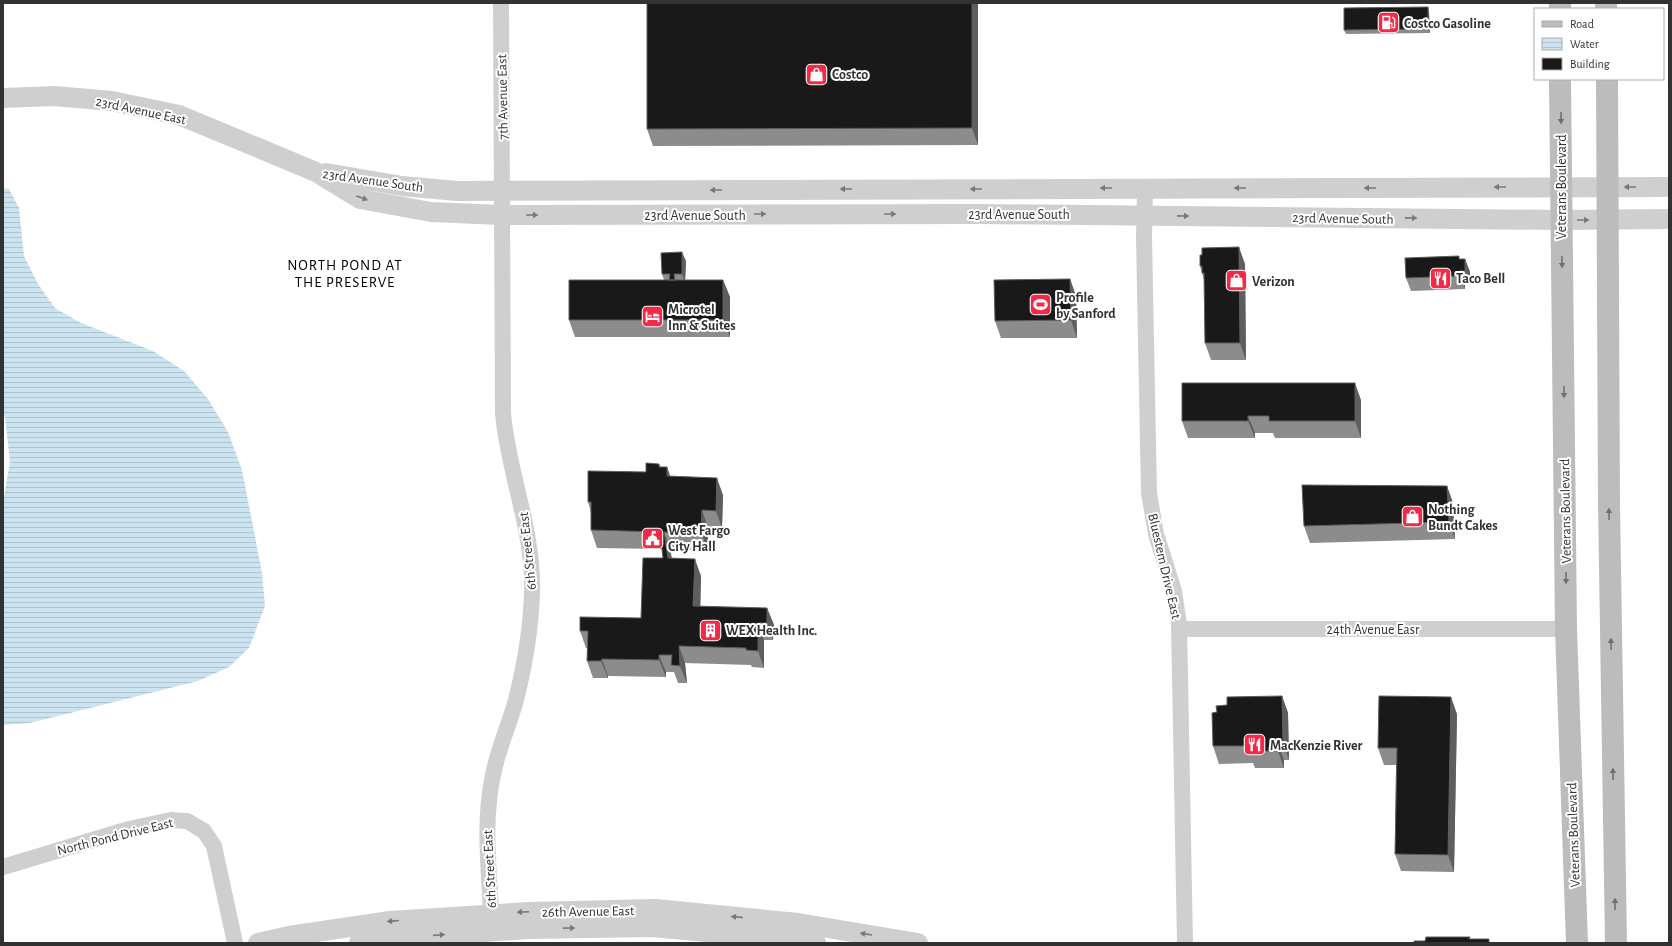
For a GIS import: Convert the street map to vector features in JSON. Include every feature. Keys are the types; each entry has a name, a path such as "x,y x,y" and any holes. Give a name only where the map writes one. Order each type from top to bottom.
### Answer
{"main road":[{"name":"Veterans Boulevard","path":"1560,80 1566,628 1577,943"},
{"path":"1607,80 1609,504 1616,943"}],"street":[{"name":"7th Avenue East","path":"501,3 503,190"},
{"name":"23rd Avenue East","path":"3,98 54,96 112,101 178,115 316,172"},
{"name":"23rd Avenue South","path":"316,172 402,186 457,191 1669,187"},
{"name":"23rd Avenue South","path":"316,172 360,199 431,212 501,215 981,214 1561,220 1669,219"},
{"name":"Bluestem Drive East","path":"1145,188 1144,215 1149,493 1156,534 1174,591 1179,629 1185,943"},
{"name":"6th Street East","path":"494,923 487,838 489,795 498,754 525,665 530,628 532,591 531,566 522,506 508,453 502,413 501,215 503,190"},
{"name":"24th Avenue Easr","path":"1179,629 1566,628"},
{"name":"North Pond Drive East","path":"3,867 129,830 171,820 187,821 204,831 214,846 235,943"},
{"name":"26th Avenue East","path":"359,943 494,923 528,912 655,910 757,933 816,943"},
{"name":"26th Avenue East","path":"258,943 289,936 390,921 494,923"},
{"name":"26th Avenue East","path":"757,933 798,923 918,943"}],"water":[{"path":"3,188 9,189 19,208 24,256 38,284 55,308 81,323 153,351 184,371 208,399 228,432 242,470 262,573 265,606 249,648 229,667 198,681 30,723 3,725 3,503 10,462 3,410"}],"building":[{"name":"Costco","path":"647,3 972,3 972,128 647,129"},
{"name":"Costco Gasoline","path":"1428,7 1428,29 1344,30 1344,8"},
{"path":"1239,247 1240,343 1205,343 1204,273 1202,273 1202,266 1200,266 1200,255 1202,255 1202,248"},
{"path":"682,252 682,274 674,274 675,280 669,280 670,274 662,274 661,253"},
{"path":"1459,256 1459,259 1465,259 1465,271 1460,271 1460,276 1406,278 1405,258"},
{"path":"1070,279 1071,320 995,321 994,280"},
{"path":"569,280 723,280 723,320 569,320"},
{"path":"1182,383 1355,383 1355,421 1269,421 1269,416 1248,416 1248,421 1182,421"},
{"path":"646,463 659,464 659,467 667,467 667,476 717,478 716,511 702,510 701,533 664,532 668,558 695,559 693,606 767,608 767,623 758,623 758,651 746,650 746,648 679,646 680,666 671,665 672,655 659,655 659,660 602,659 601,661 587,661 588,631 580,631 580,617 641,618 643,558 663,558 660,532 591,530 591,502 588,502 588,471 646,472"},
{"path":"1302,485 1447,486 1449,522 1304,526"},
{"path":"1282,696 1283,743 1278,743 1278,751 1249,751 1249,746 1213,746 1212,713 1217,712 1216,706 1227,705 1227,697"},
{"path":"1379,696 1451,697 1448,855 1395,854 1397,748 1378,748"},
{"path":"1426,937 1470,937 1469,939 1489,939 1489,943 1414,943 1414,941 1425,941"}],"place":[{"name":"Costco Gasoline","path":"1388,23"},
{"name":"Costco","path":"816,74"},
{"name":"Taco Bell","path":"1440,278"},
{"name":"Verizon","path":"1236,281"},
{"name":"Profile by Sanford","path":"1041,305"},
{"name":"Microtel Inn & Suites","path":"652,317"},
{"name":"Nothing Bundt Cakes","path":"1412,517"},
{"name":"West Fargo City Hall","path":"653,538"},
{"name":"WEX Health Inc.","path":"711,630"},
{"name":"MacKenzie River","path":"1254,745"}],"district":[{"name":"NORTH POND AT THE PRESERVE","path":"345,274"}]}
